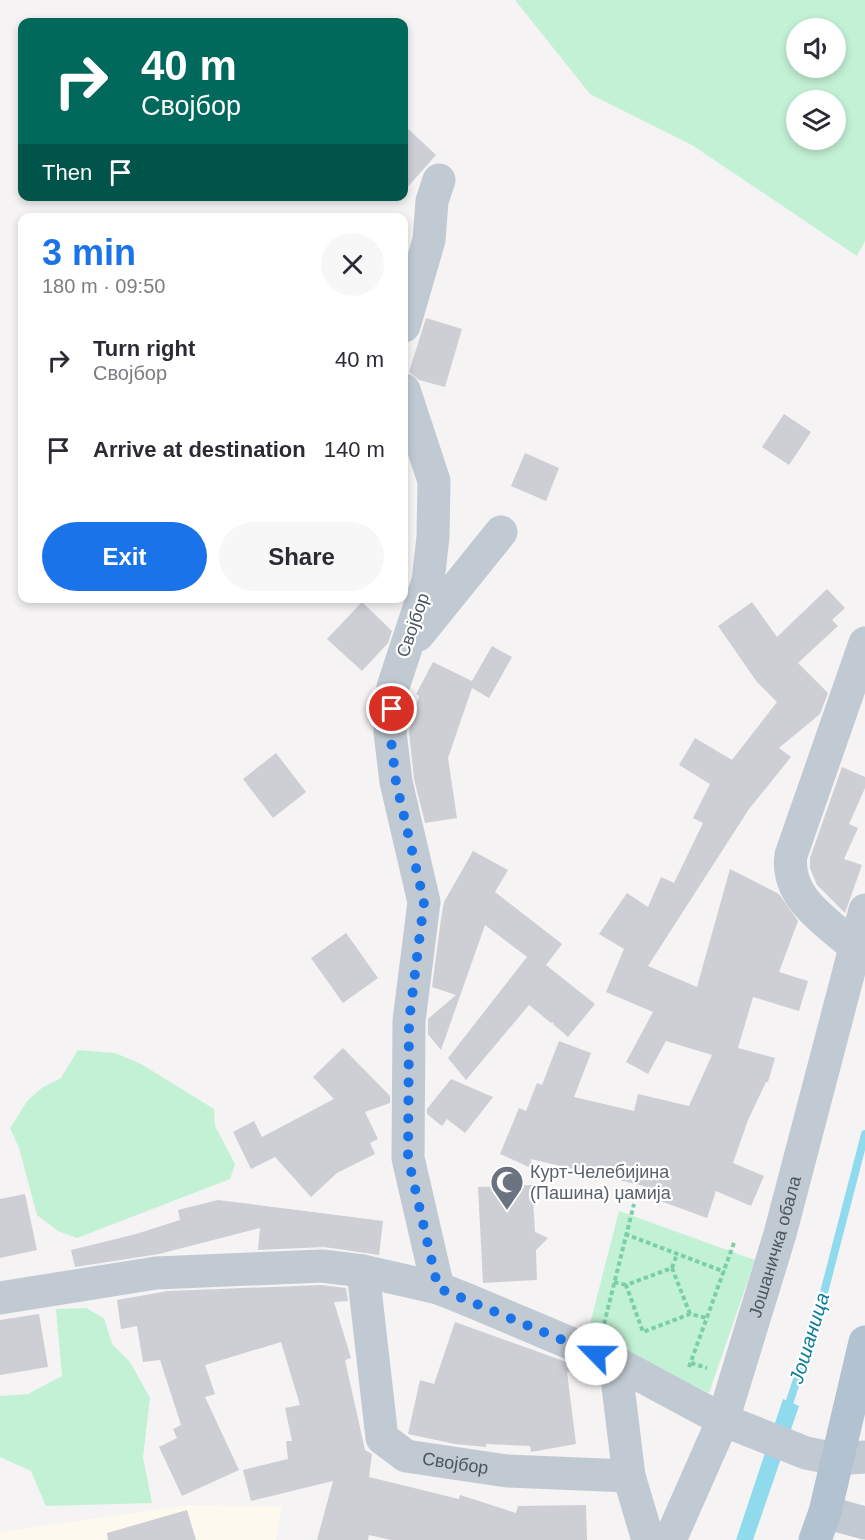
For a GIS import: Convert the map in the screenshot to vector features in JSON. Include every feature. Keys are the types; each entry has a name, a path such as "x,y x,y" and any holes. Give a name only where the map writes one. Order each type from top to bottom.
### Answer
{"main road":[{"path":"820,1526 865,1342"}],"street":[{"path":"408,312 429,240 432,201 439,180"},
{"name":"Својбор","path":"408,402 434,481 433,537 428,581 393,687 390,732 396,782 424,902 409,1021 408,1158 438,1288"},
{"path":"402,655 501,532"},
{"path":"854,946 805,901 792,884 789,869 791,855 865,643"},
{"name":"Јошаничка обала","path":"670,1540 723,1420 780,1234 865,910"},
{"path":"0,1298 167,1272 322,1266 363,1272 438,1288 615,1362 723,1420 836,1456"},
{"name":"Својбор","path":"363,1272 382,1438 406,1456 507,1471 629,1476"},
{"path":"615,1362 629,1476 648,1540"},
{"path":"820,1526 865,1523"}],"path":[{"path":"602,1332 634,1204"},
{"path":"625,1234 724,1272"},
{"path":"687,1372 735,1240"},
{"path":"677,1254 672,1268 690,1314"},
{"path":"614,1282 626,1285 672,1268"},
{"path":"626,1285 644,1332 690,1314 707,1318"}],"shaded area":[{"path":"190,1505 282,1507 276,1540 0,1540 0,1532"}],"green space":[{"path":"515,0 865,0 865,241 857,256 692,145 590,94"},
{"path":"78,1050 115,1053 141,1064 214,1109 215,1126 235,1164 230,1179 77,1238 58,1231 37,1215 19,1148 10,1128 28,1100 43,1087 61,1078"},
{"path":"619,1211 755,1260 709,1393 588,1332"},
{"path":"86,1308 104,1318 112,1344 130,1362 150,1398 143,1457 152,1503 46,1506 31,1471 0,1457 0,1396 28,1394 62,1376 56,1309"}],"water":[{"path":"783,1399 799,1406 753,1540 736,1540"}],"building":[{"path":"408,129 436,155 408,186"},
{"path":"426,318 462,329 445,387 419,380 409,372"},
{"path":"784,414 811,432 789,465 762,447"},
{"path":"525,453 559,468 546,501 511,486"},
{"path":"827,589 845,608 832,620 838,626 798,663 828,693 820,714 779,748 791,757 749,809 648,966 697,987 730,869 779,894 798,921 779,972 808,981 799,1011 753,997 738,1048 775,1058 768,1082 748,1120 733,1163 764,1176 751,1206 716,1191 707,1218 641,1194 644,1186 531,1159 531,1168 500,1154 519,1108 526,1111 537,1083 542,1085 559,1041 591,1053 574,1097 634,1111 638,1094 689,1106 712,1055 666,1041 648,1074 626,1062 653,1012 606,992 624,949 599,934 627,893 648,907 661,877 674,883 703,823 693,818 710,784 679,765 695,738 732,760 777,702 757,682 718,626 752,602 777,637"},
{"path":"361,603 392,631 388,643 362,671 327,639"},
{"path":"492,646 512,657 489,698 472,688 448,758 457,818 425,823 414,779 409,732 419,696 416,694 433,662 472,681"},
{"path":"276,753 306,792 273,818 243,779"},
{"path":"842,767 865,777 865,788 849,824 858,828 844,859 862,865 845,913 817,885 810,868 810,858"},
{"path":"473,851 508,870 495,892 562,944 546,965 595,1004 568,1037 553,1024 554,1022 551,1023 529,1005 466,1080 448,1058 527,957 485,925 441,1050 428,1034 428,1019 456,995 432,987 441,919 444,902"},
{"path":"346,933 378,978 343,1003 311,958"},
{"path":"343,1048 390,1096 390,1103 365,1112 378,1139 370,1143 375,1154 337,1173 311,1197 275,1157 251,1169 233,1132 254,1121 262,1137 334,1099 313,1077"},
{"path":"451,1079 493,1097 465,1133 447,1119 442,1126 427,1114 427,1109"},
{"name":"Курт-Челебијина (Пашина) џамија","path":"532,1185 535,1232 548,1238 536,1250 537,1280 483,1283 478,1187"},
{"path":"25,1194 37,1250 0,1258 0,1199"},
{"path":"218,1200 383,1221 379,1255 324,1247 258,1250 260,1228 159,1254 75,1267 71,1250 136,1234 180,1220 178,1210"},
{"path":"321,1285 346,1288 348,1301 334,1302 351,1358 345,1360 365,1450 372,1454 369,1477 459,1499 460,1495 516,1513 518,1506 586,1505 587,1540 391,1540 369,1535 368,1540 317,1540 333,1481 251,1501 243,1470 288,1459 286,1441 292,1441 285,1408 300,1405 281,1342 205,1365 215,1394 205,1397 239,1470 182,1496 159,1447 177,1438 173,1429 181,1425 160,1360 143,1362 137,1326 121,1329 117,1300 168,1291"},
{"path":"39,1314 48,1367 0,1375 0,1320"},
{"path":"455,1322 569,1363 574,1371 567,1372 576,1444 531,1452 530,1446 486,1444 486,1447 455,1444 408,1434 420,1380 434,1384"},
{"path":"187,1510 196,1540 108,1540 107,1533"}],"waterway":[{"name":"Јошаница","path":"787,1410 819,1312 865,1134"}],"place":[{"name":"Курт-Челебијина (Пашина) џамија","path":"507,1211"}],"route":[{"path":"392,709 390,732 396,782 424,902 409,1021 408,1158 438,1288 596,1354"}]}
